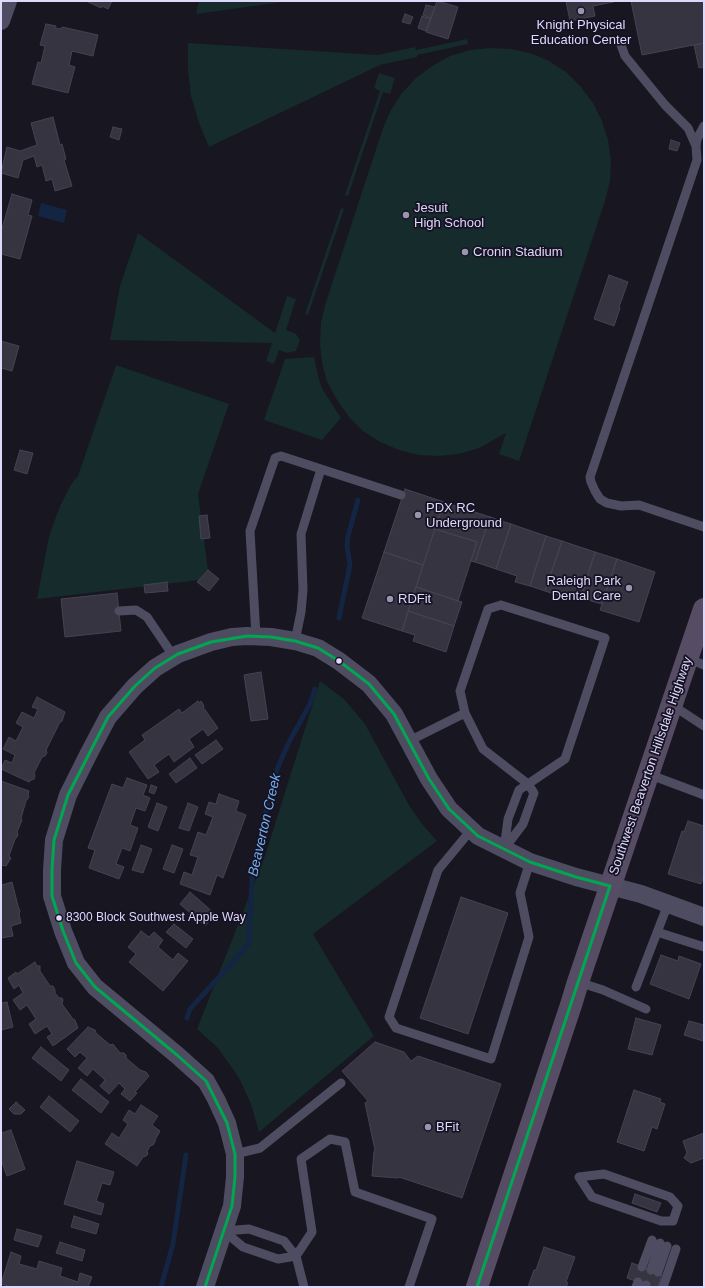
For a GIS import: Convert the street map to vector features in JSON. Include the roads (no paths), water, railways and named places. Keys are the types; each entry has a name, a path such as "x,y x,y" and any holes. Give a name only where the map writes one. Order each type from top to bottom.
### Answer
{"main road":[{"name":"Southwest Beaverton Hillsdale Highway","path":"477,1287 671,705 696,662 704,608"}],"street":[{"path":"1,21 8,1"},
{"path":"205,1287 232,1206 235,1177 235,1154 227,1124 206,1081 95,987 76,963 63,931 52,896 54,840 68,795 108,717 134,686 155,668 178,654 211,642 232,637 271,636 318,648 339,660 369,684 394,714 429,779 449,809 478,836 530,862 575,877 639,894 704,917"}],"lane":[{"path":"620,42 625,56 665,105 688,128 696,146"},
{"path":"704,126 697,139 697,160 590,477 595,492 600,499 607,503 621,506 639,505 704,528"},
{"path":"256,636 250,531 275,458 281,456 401,495"},
{"path":"295,641 301,612 303,590 301,534 321,469"},
{"path":"504,850 508,819 519,790 528,784 566,759 605,638 501,605 488,609 460,692 464,713 483,749 528,784 534,793 523,824 504,850"},
{"path":"119,611 136,610 147,617 174,657"},
{"path":"671,705 704,726"},
{"path":"409,741 464,713"},
{"path":"648,774 704,795"},
{"path":"471,830 438,870 389,1017 396,1028 491,1059 530,937 520,893 530,862"},
{"path":"636,987 668,904"},
{"path":"657,932 704,947"},
{"path":"578,982 603,990 646,1009"},
{"path":"235,1154 260,1148 341,1083"},
{"path":"224,1231 243,1247 278,1259 296,1256 312,1232 301,1159 330,1139 345,1142 354,1192 432,1219 409,1287"},
{"path":"604,1174 670,1197 678,1206 673,1221 661,1221 592,1197 579,1177 604,1174"},
{"path":"224,1231 249,1229 284,1240 296,1256 304,1287"},
{"path":"664,1245 651,1270 664,1245"},
{"path":"663,1287 664,1245"}],"water":[{"path":"41,203 67,210 64,223 38,216"}],"waterway":[{"name":"Beaverton Creek","path":"339,618 350,565 347,545 348,536 358,500"},
{"name":"Beaverton Creek","path":"187,1018 190,1009 248,945 253,866 275,774 288,744 310,704 315,689"},
{"name":"Beaverton Creek","path":"161,1287 173,1244 186,1155"}],"place":[{"name":"Knight Physical Education Center","path":"581,11"},
{"name":"Jesuit High School","path":"406,215"},
{"name":"Cronin Stadium","path":"465,252"},
{"name":"PDX RC Underground","path":"418,515"},
{"name":"Raleigh Park Dental Care","path":"629,588"},
{"name":"RDFit","path":"390,599"},
{"name":"8300 Block Southwest Apple Way","path":"59,918"},
{"name":"BFit","path":"428,1127"}]}
